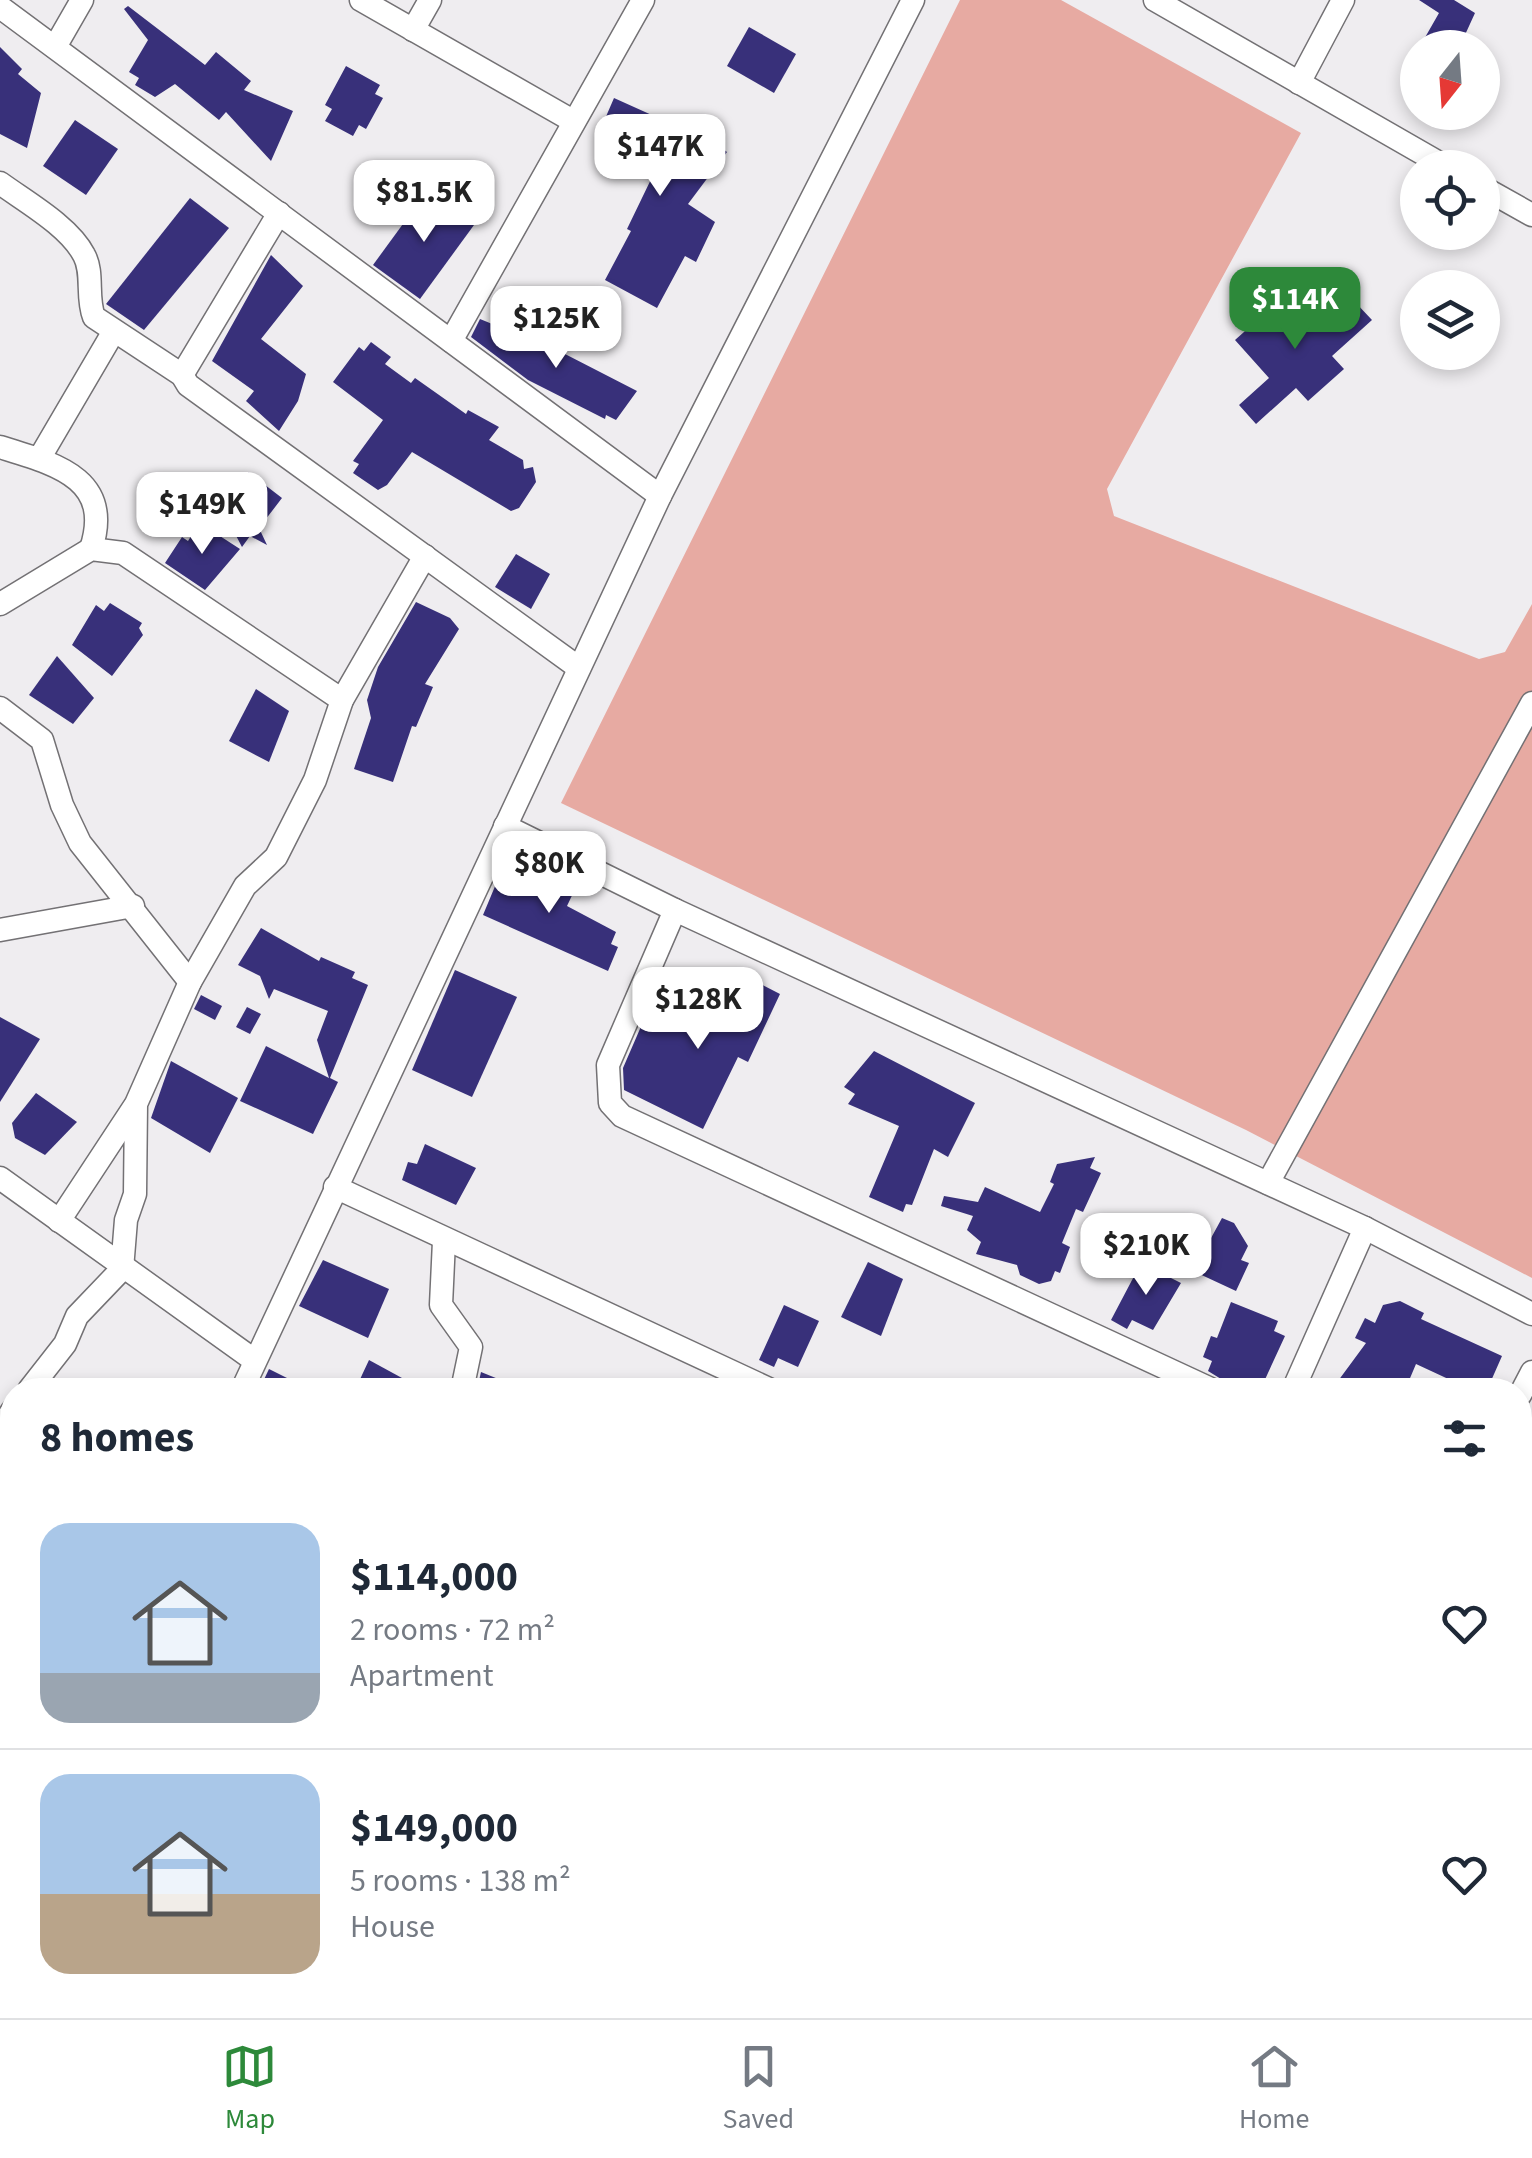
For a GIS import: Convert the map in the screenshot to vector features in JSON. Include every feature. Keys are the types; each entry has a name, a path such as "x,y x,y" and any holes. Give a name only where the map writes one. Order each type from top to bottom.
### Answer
{"street":[{"path":"54,47 82,0"},
{"path":"361,0 573,121"},
{"path":"413,30 430,0"},
{"path":"452,341 643,0"},
{"path":"247,1378 660,496 913,0"},
{"path":"1154,0 1417,150"},
{"path":"1299,82 1343,0"},
{"path":"0,7 660,496"},
{"path":"0,183 70,238 85,256 88,302 94,317 182,375 188,386 580,668"},
{"path":"1500,197 1532,215"},
{"path":"182,375 279,214"},
{"path":"40,460 114,331"},
{"path":"0,447 40,460 83,484 96,504 98,522 90,549"},
{"path":"0,604 90,549 123,553 342,700"},
{"path":"59,1222 136,1104 190,982 246,886 276,856 314,780 342,700 426,556"},
{"path":"1268,1183 1532,703"},
{"path":"0,708 42,740 62,806 80,843 190,982"},
{"path":"505,826 674,910 1365,1228 1532,1314"},
{"path":"0,930 132,906"},
{"path":"674,910 608,1065 610,1103 622,1116 1187,1378"},
{"path":"38,1378 65,1344 77,1316 122,1269 126,1220 134,1194 136,1104"},
{"path":"0,1178 254,1360"},
{"path":"336,1188 444,1242 744,1378"},
{"path":"1298,1378 1365,1228"},
{"path":"444,1242 441,1305 470,1347 464,1378"}],"shaded area":[{"path":"960,0 1061,0 1301,133 1107,489 1114,516 1479,659 1505,652 1532,604 1532,1278 1246,1130 561,803"}],"building":[{"path":"1419,0 1454,0 1475,13 1467,30 1429,30 1439,13"},
{"path":"128,6 205,65 216,52 251,81 244,90 293,111 271,161 226,112 219,120 175,84 155,97 135,85 139,78 129,72 148,40 124,9"},
{"path":"749,27 796,54 774,93 727,66"},
{"path":"0,47 22,69 18,74 41,93 27,148 0,134"},
{"path":"346,66 380,85 375,94 383,98 366,129 359,125 353,136 325,121 332,109 325,105"},
{"path":"614,98 685,130 689,124 727,152 688,204 715,222 696,262 685,256 657,308 605,280 631,231 627,229 656,169 595,142"},
{"path":"75,120 118,149 86,195 43,166"},
{"path":"427,191 474,225 420,299 373,265"},
{"path":"190,198 229,228 144,330 106,304"},
{"path":"271,255 303,286 261,339 306,374 298,401 279,431 246,401 254,391 212,361"},
{"path":"1291,290 1325,328 1355,302 1372,320 1332,356 1344,369 1308,401 1296,388 1256,424 1239,405 1269,378 1235,340"},
{"path":"480,319 565,354 637,391 616,420 606,415 605,419 528,380 471,337"},
{"path":"371,342 391,357 385,364 411,383 415,378 466,414 468,410 499,427 489,440 523,460 524,469 533,467 536,482 519,508 511,511 412,452 387,485 378,490 353,473 359,464 353,461 383,420 333,382 359,347 364,351"},
{"path":"248,472 282,498 259,528 267,545 250,536 242,547 221,507"},
{"path":"206,527 240,549 205,590 165,563 182,537 188,541 193,533 199,537"},
{"path":"516,554 550,574 531,609 495,587"},
{"path":"416,602 450,618 459,629 425,684 433,687 416,727 412,726 393,782 354,769 371,718 367,700 378,667"},
{"path":"110,603 142,623 139,628 143,635 112,676 72,645 96,605 104,611"},
{"path":"57,656 94,698 73,724 29,695"},
{"path":"256,689 289,711 269,762 229,741"},
{"path":"519,866 576,887 567,906 616,932 611,944 618,947 608,971 483,915 501,872"},
{"path":"261,928 319,961 321,957 355,972 352,978 368,985 330,1078 338,1082 313,1134 240,1101 266,1046 329,1078 317,1040 328,1011 274,989 269,999 260,976 238,965"},
{"path":"731,969 780,994 748,1062 738,1057 703,1129 624,1090 623,1068 646,1015 702,1036"},
{"path":"455,970 517,997 472,1097 412,1070"},
{"path":"201,995 222,1006 215,1020 194,1009"},
{"path":"247,1007 261,1014 250,1034 236,1027"},
{"path":"0,1017 40,1039 0,1102"},
{"path":"874,1051 975,1103 948,1157 934,1149 912,1205 906,1204 903,1212 869,1197 899,1126 848,1104 855,1094 844,1087"},
{"path":"171,1061 238,1098 210,1153 151,1118"},
{"path":"36,1093 77,1122 45,1155 15,1138 12,1123"},
{"path":"425,1144 476,1168 456,1205 402,1180 408,1162 417,1164"},
{"path":"1095,1157 1090,1168 1101,1173 1083,1212 1076,1209 1062,1243 1070,1247 1060,1273 1055,1271 1051,1281 1039,1284 1020,1275 1017,1265 976,1254 981,1242 967,1230 973,1216 941,1206 944,1196 978,1202 985,1187 1040,1212 1054,1184 1050,1182 1057,1164"},
{"path":"1222,1218 1234,1223 1248,1246 1241,1260 1249,1263 1236,1291 1193,1271"},
{"path":"323,1260 389,1289 368,1338 299,1306"},
{"path":"868,1262 903,1279 881,1336 841,1317"},
{"path":"1141,1263 1181,1283 1153,1330 1132,1320 1127,1329 1111,1320"},
{"path":"1400,1301 1424,1313 1421,1319 1502,1356 1492,1378 1446,1378 1416,1364 1410,1378 1340,1378 1366,1343 1355,1338 1365,1318 1375,1323 1383,1305"},
{"path":"1231,1302 1278,1321 1274,1331 1285,1336 1266,1378 1219,1378 1208,1371 1212,1361 1203,1357 1211,1336 1217,1338"},
{"path":"784,1305 819,1321 798,1367 778,1358 774,1367 759,1360"},
{"path":"369,1360 402,1378 361,1378"},
{"path":"269,1369 287,1378 265,1378"}]}
